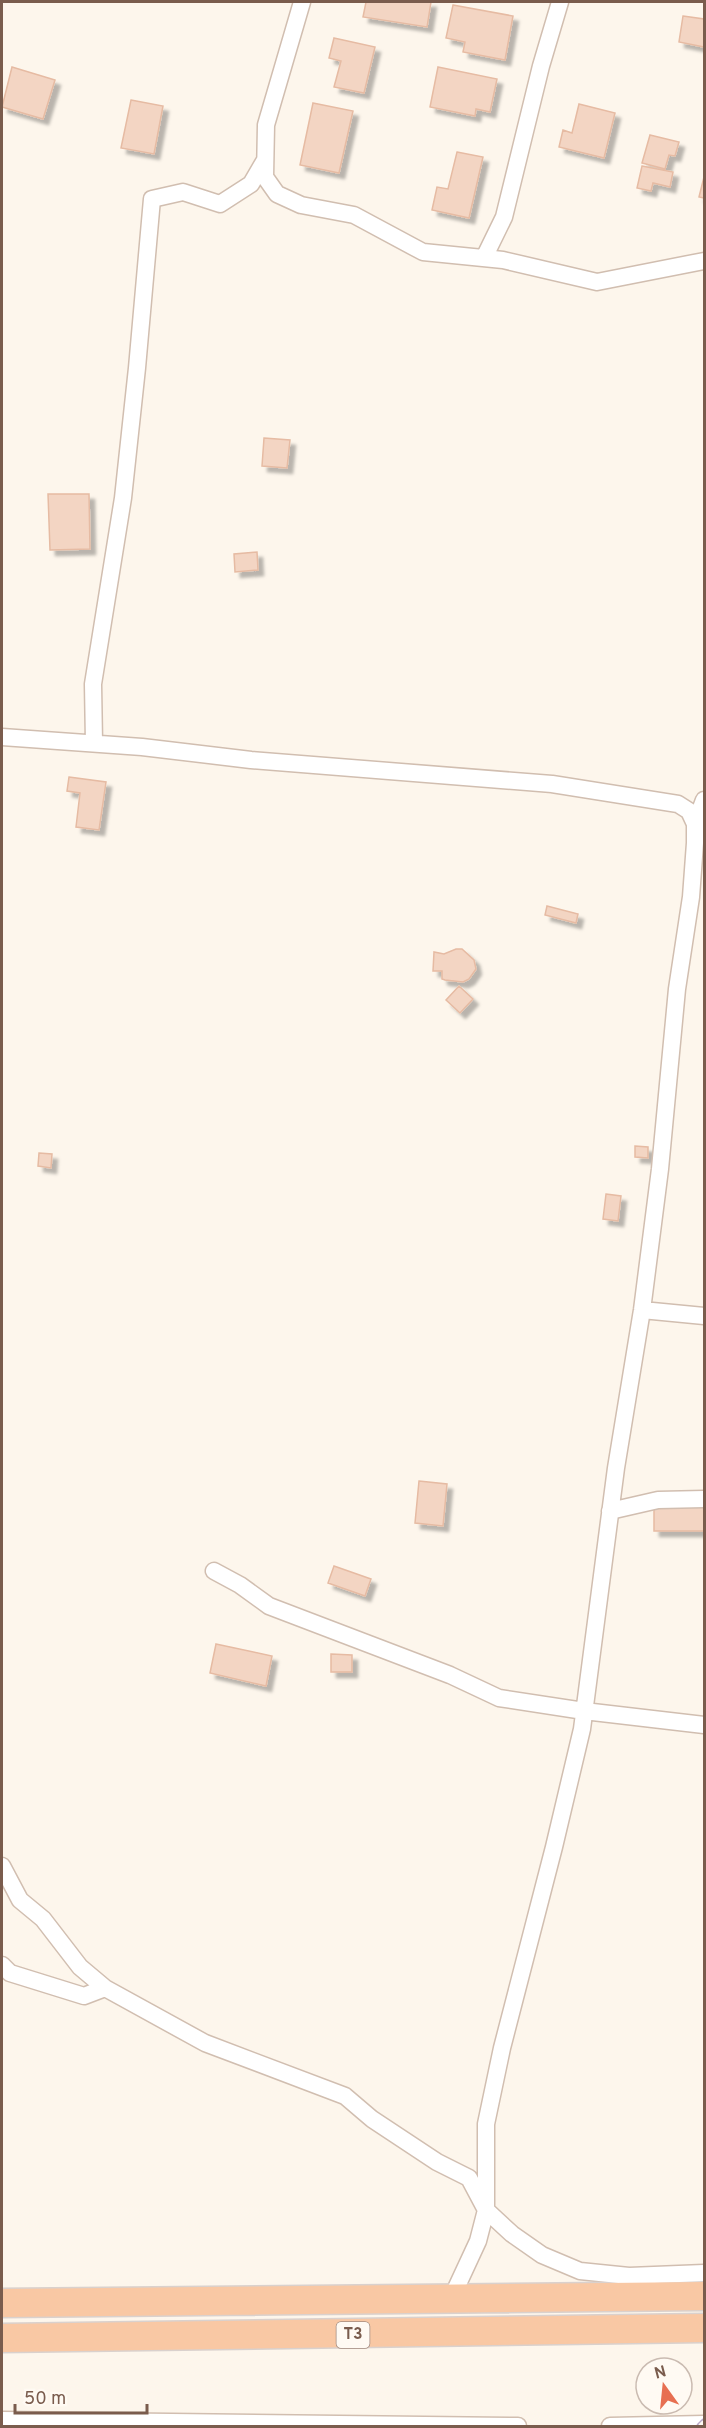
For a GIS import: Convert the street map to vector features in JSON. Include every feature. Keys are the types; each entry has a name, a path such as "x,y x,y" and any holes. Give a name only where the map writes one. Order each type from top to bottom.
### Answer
{"highway":[{"name":"T3","path":"2,2303 705,2296"},
{"name":"T3","path":"2,2338 705,2328"}],"street":[{"path":"302,2 266,125 265,177 277,194 301,205 354,215 423,252 503,260 597,282 705,261"},
{"path":"484,258 504,218 541,66 560,2"},
{"path":"94,743 93,684 123,498 152,199 183,192 220,204 251,184 265,160"},
{"path":"2,737 142,747 250,760 562,786 678,804 689,811 695,824"},
{"path":"452,2297 478,2241 486,2211 486,2124 502,2048 554,1847 584,1711 610,1512 642,1310 660,1169 677,989 691,897 695,824 704,801"},
{"path":"642,1310 705,1316"},
{"path":"610,1512 658,1500 705,1500"},
{"path":"214,1571 240,1585 269,1606 450,1675 499,1698 584,1711 705,1725"},
{"path":"2,1866 20,1900 43,1920 80,1967 105,1988 205,2043 345,2096 372,2119 437,2162 469,2178 486,2211 512,2234 542,2255 580,2271 629,2276 705,2273"},
{"path":"2,1965 10,1973 84,1996 105,1988"},
{"path":"2,2420 518,2427"},
{"path":"610,2427 705,2424"}],"building":[{"path":"366,2 431,2 427,27 363,17"},
{"path":"453,5 513,16 505,60 463,52 465,42 446,38"},
{"path":"683,16 704,19 704,47 679,42"},
{"path":"334,38 375,47 364,93 334,87 341,61 329,58"},
{"path":"12,67 55,80 43,119 2,107"},
{"path":"438,67 497,79 490,112 476,109 475,116 430,107"},
{"path":"131,100 163,106 154,154 121,148"},
{"path":"313,103 353,111 339,173 300,165"},
{"path":"579,104 615,113 604,158 559,147 563,130 572,133"},
{"path":"650,135 679,142 675,156 669,155 665,169 642,163"},
{"path":"457,152 483,157 469,218 432,210 437,187 448,189"},
{"path":"642,166 673,172 670,187 653,183 651,191 637,188"},
{"path":"704,177 704,198 699,197"},
{"path":"264,438 290,440 287,468 262,466"},
{"path":"48,494 89,494 90,549 50,550"},
{"path":"257,552 258,570 235,572 234,554"},
{"path":"69,777 106,782 99,830 76,827 80,793 67,791"},
{"path":"547,906 578,914 576,923 545,915"},
{"path":"462,949 474,960 476,969 469,979 463,982 442,979 442,971 433,971 434,952 444,954"},
{"path":"459,986 473,999 460,1013 446,1000"},
{"path":"635,1146 648,1147 648,1158 635,1157"},
{"path":"39,1153 52,1154 51,1168 38,1166"},
{"path":"606,1194 621,1196 618,1221 603,1219"},
{"path":"419,1481 447,1484 443,1526 415,1523"},
{"path":"654,1507 704,1507 704,1531 654,1531"},
{"path":"334,1566 371,1579 365,1596 328,1583"},
{"path":"216,1644 272,1656 266,1686 210,1673"},
{"path":"331,1654 352,1655 352,1672 331,1672"}],"railway":[{"path":"700,2426 704,2422"}]}
